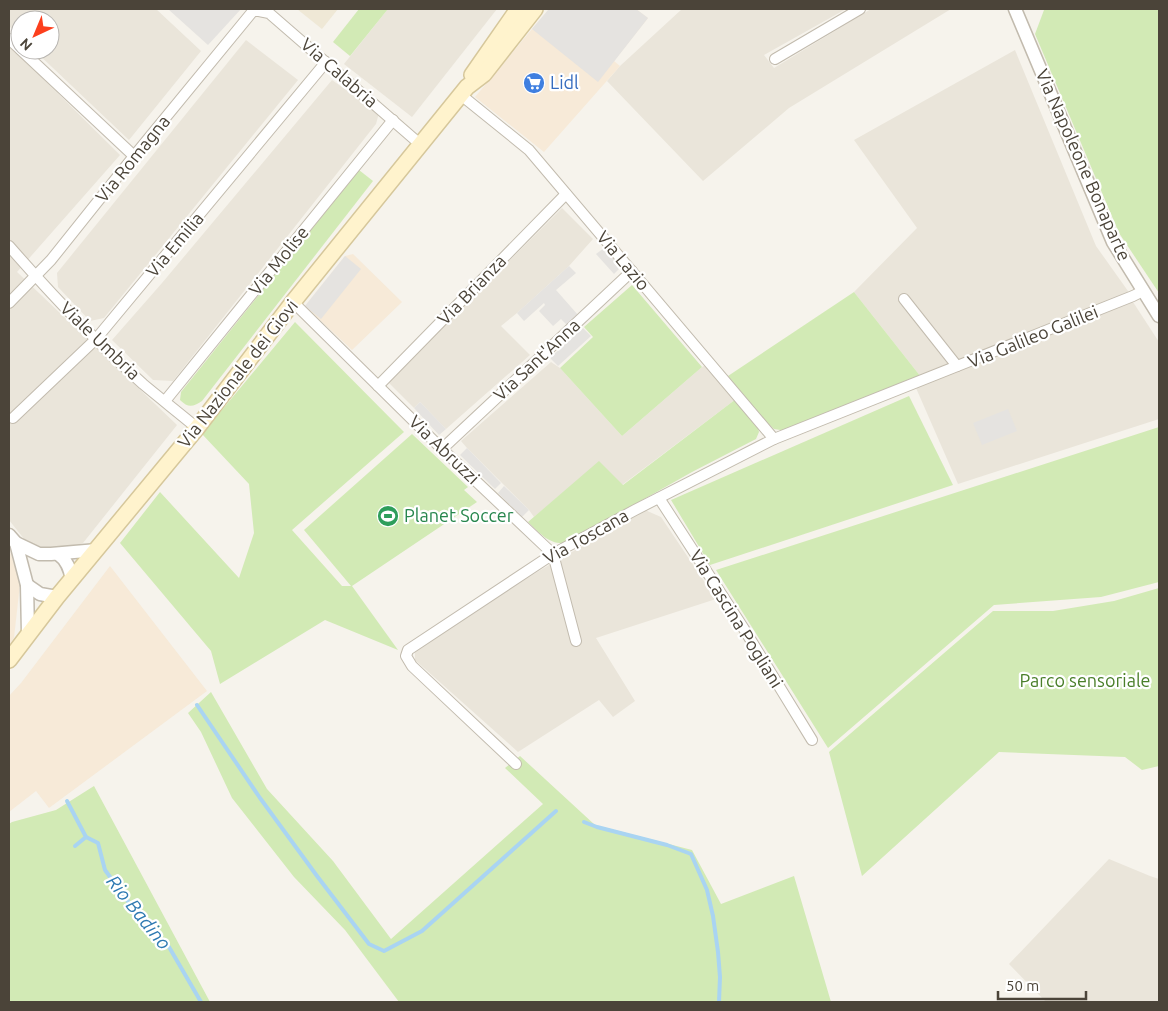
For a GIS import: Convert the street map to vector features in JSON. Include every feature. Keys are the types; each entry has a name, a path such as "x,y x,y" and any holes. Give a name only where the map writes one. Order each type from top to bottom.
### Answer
{"main road":[{"path":"464,91 475,69 518,9"},
{"path":"464,91 484,74 535,9"},
{"name":"Via Nazionale dei Giovi","path":"9,660 57,597 197,428 293,302 464,91"}],"street":[{"path":"775,59 860,9"},
{"name":"Via Napoleone Bonaparte","path":"1018,10 1113,242 1159,316"},
{"name":"Via Calabria","path":"253,11 269,12 421,145"},
{"name":"Via Romagna","path":"9,303 51,260 253,11"},
{"path":"31,60 134,156"},
{"name":"Via Emilia","path":"13,418 96,340 326,62"},
{"name":"Via Lazio","path":"464,91 529,150 774,439"},
{"name":"Via Molise","path":"165,401 393,120"},
{"name":"Via Brianza","path":"378,386 566,194"},
{"name":"Viale Umbria","path":"9,246 96,340 144,384 197,428"},
{"name":"Via Sant'Anna","path":"442,449 632,271"},
{"name":"Via Galileo Galilei","path":"922,380 1057,328 1143,291"},
{"path":"904,299 957,366"},
{"name":"Via Abruzzi","path":"293,302 442,449 553,554"},
{"name":"Via Toscana","path":"516,764 412,666 406,656 408,650 553,554 658,498 774,439 922,380"},
{"name":"Via Cascina Pogliani","path":"658,498 744,629 812,740"},
{"path":"12,539 38,554 97,550"},
{"path":"12,539 27,586 28,634"},
{"path":"58,554 68,564 72,580"},
{"path":"553,554 576,641"},
{"path":"27,586 40,594 57,597"}],"shaded area":[{"path":"9,9 156,9 201,51 129,140 45,60 60,60 60,10 10,10 9,26"},
{"path":"168,9 241,9 208,45"},
{"path":"297,9 338,9 322,29"},
{"path":"388,9 497,9 412,117 344,64"},
{"path":"549,9 636,9 648,18 614,61 620,66 544,152 475,97"},
{"path":"549,9 636,9 648,18 598,82 532,29"},
{"path":"682,9 846,9 764,55 774,68 871,9 951,9 789,108 703,181 607,81 620,66"},
{"path":"246,40 298,80 104,318 90,321 58,287 57,273"},
{"path":"9,45 10,60 24,60 120,155 17,272 177,425 83,543 62,549 37,548 25,540 9,520"},
{"path":"1015,50 1096,246 1128,291 1128,295 921,377 854,292 917,228 854,140"},
{"path":"332,80 379,113 376,124 173,381 153,380 112,340"},
{"path":"562,208 593,239 569,266 501,326 530,355 446,429 420,402 414,408 388,382"},
{"path":"604,248 621,267 614,274 596,254"},
{"path":"353,254 402,302 352,350 305,306 345,256"},
{"path":"345,256 361,269 321,319 305,306"},
{"path":"569,266 576,273 556,290 578,315 567,325 561,319 553,326 539,311 545,305 544,303 524,321 517,313"},
{"path":"1133,302 1159,342 1159,419 958,484 916,388"},
{"path":"583,328 591,336 558,366 550,358"},
{"path":"551,362 560,368 622,436 706,365 736,399 622,485 599,462 534,517 461,441"},
{"path":"420,402 446,429 439,435 414,408"},
{"path":"1008,409 1017,431 982,445 973,423"},
{"path":"467,448 501,483 495,489 460,455"},
{"path":"504,486 529,510 522,517 498,493"},
{"path":"645,510 661,517 716,599 596,638 635,701 613,717 599,700 518,752 415,660 415,650 537,572"},
{"path":"9,548 20,584 14,638 9,645"},
{"path":"110,566 207,691 49,808 36,791 9,812 9,696 21,683"},
{"path":"1109,859 1159,879 1159,1001 1046,1002 1009,964"}],"green space":[{"path":"359,9 388,9 350,56 333,42"},
{"path":"1159,9 1159,293 1119,233 1035,34 1044,10"},
{"path":"359,170 373,181 202,401 191,406 183,403 180,400 181,392"},
{"path":"632,285 702,367 622,436 560,368 593,337 584,327"},
{"path":"854,292 921,377 787,431 774,429 754,411 728,376"},
{"path":"295,322 404,432 292,530 342,586 351,586 304,530 412,434 468,487 464,490 477,502 352,586 398,650 325,620 220,684 211,651 120,543 160,492 239,578 254,533 249,484 202,434"},
{"path":"909,396 953,485 710,565 671,500"},
{"path":"736,399 757,424 759,432 756,439 692,472 566,543 550,540 528,522 599,461 623,485"},
{"path":"1159,427 1159,582 1101,597 994,605 828,748 716,570"},
{"name":"Parco sensoriale","path":"1159,588 1159,766 1142,770 1125,757 999,752 862,876 829,752 993,611 1053,611 1114,601"},
{"path":"211,692 267,789 333,861 391,939 543,804 505,768 520,756 595,825 692,850 721,904 794,876 831,1002 399,1002 345,930 294,877 232,798 201,732 188,713"},
{"path":"94,786 210,1002 9,1002 9,824 56,810"}],"waterway":[{"path":"197,705 260,798 317,876 369,944 384,951 422,931 556,811"},
{"path":"67,801 86,837"},
{"path":"584,822 667,845 691,854 707,890 713,916 720,977 719,1002"},
{"name":"Rio Badino","path":"75,846 86,837 98,843 105,870 133,908 169,947 201,1002"}],"place":[{"name":"Lidl","path":"534,83"},
{"name":"Planet Soccer","path":"388,516"}]}
